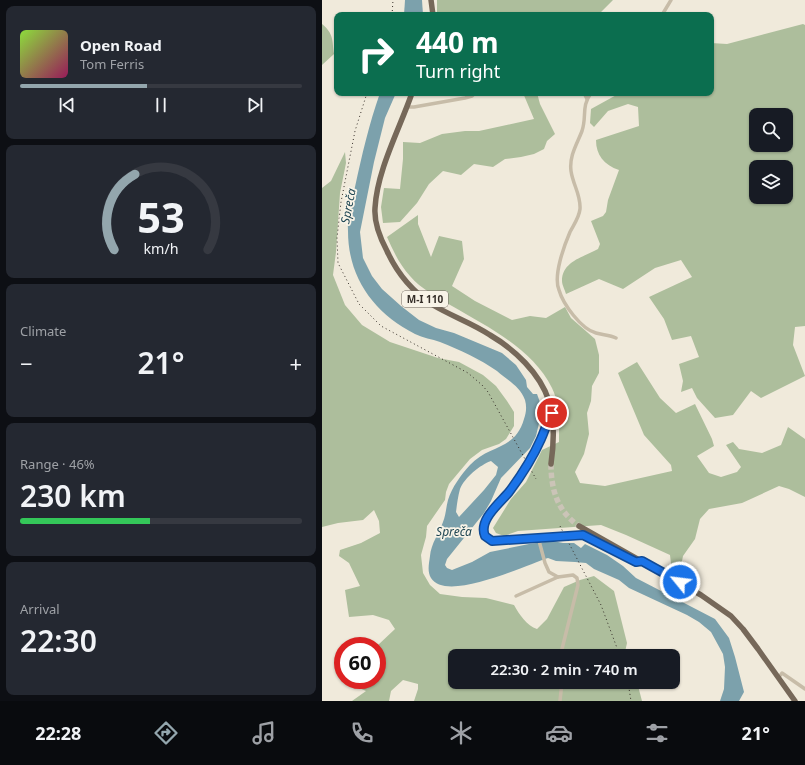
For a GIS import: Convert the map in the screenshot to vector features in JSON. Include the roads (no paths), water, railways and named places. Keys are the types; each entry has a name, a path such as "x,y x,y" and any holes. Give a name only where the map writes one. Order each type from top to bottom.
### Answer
{"main road":[{"path":"431,0 432,12"},
{"name":"M-I 110","path":"411,96 382,171 377,191 375,209 378,228 386,249 403,278 418,294 434,305 490,335 507,346 520,358 539,380 546,393 552,413 553,447 551,464"},
{"path":"579,526 701,595 731,616 743,629 795,701"}],"street":[{"path":"664,12 671,0"},
{"path":"407,107 470,98 472,96"},
{"path":"589,96 584,108 583,126 575,146 571,162 571,172 580,201 579,214 562,255 557,285 560,295 567,308 583,324 595,333 616,338"},
{"path":"552,413 547,421 541,439 524,470 509,492 488,517 484,527 485,536 492,541 583,535 636,562 642,561"},
{"path":"538,539 549,572 558,577"},
{"path":"516,596 558,577 573,575 577,578 578,585 562,649"},
{"path":"779,677 782,673 805,689"},
{"path":"560,701 561,689"}],"water":[{"path":"405,0 422,0 423,12 404,12"},
{"name":"Spreča","path":"379,96 395,96 385,118 374,162 360,232 363,258 372,276 382,289 419,320 502,353 516,365 526,380 527,387 533,394 537,394 541,405 540,419 536,436 530,448 501,478 484,513 447,559 445,565 447,568 452,570 472,562 490,552 529,544 553,541 574,543 581,548 585,544 607,555 623,566 636,578 715,619 729,638 735,657 744,692 739,701 720,701 724,689 725,667 723,654 711,632 699,622 687,615 629,588 619,580 594,569 586,563 556,561 548,558 505,574 469,585 439,585 431,578 429,567 433,543 444,519 448,500 454,486 477,458 501,446 514,437 520,429 524,419 526,405 523,395 517,387 497,371 455,348 415,334 387,316 376,305 358,279 349,248 348,214 366,140","holes":["491,461 498,467 496,475 484,490 459,517 456,512 458,497 465,480 478,468"]}],"tunnel":[{"path":"551,464 552,482 560,506 565,514 579,526"}],"railway":[{"path":"392,12 393,0"},
{"path":"366,96 355,131 341,202 337,238 338,263 359,304 381,326 468,373 482,385 488,392 536,479"},
{"path":"560,526 601,605 617,649"},
{"path":"629,689 631,701"}]}
